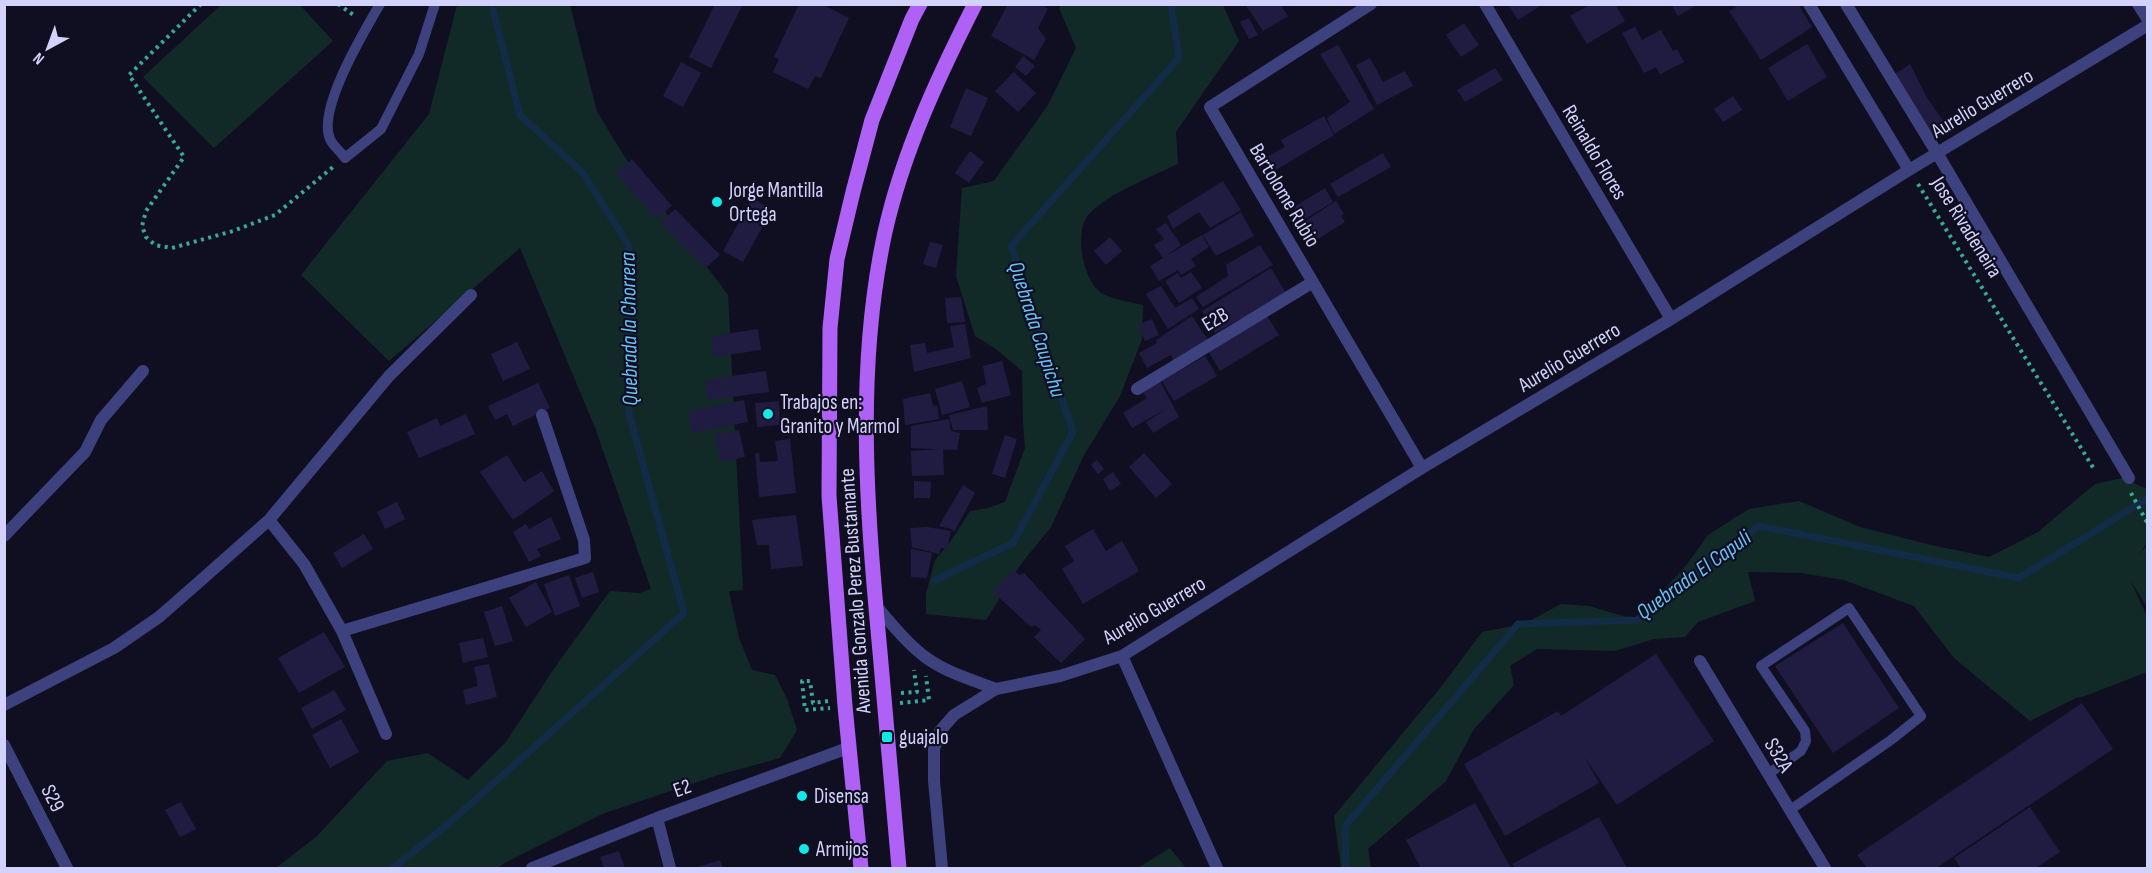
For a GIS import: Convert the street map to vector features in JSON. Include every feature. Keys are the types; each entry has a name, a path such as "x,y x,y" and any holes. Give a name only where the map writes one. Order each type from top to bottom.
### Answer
{"main road":[{"name":"Avenida Gonzalo Perez Bustamante","path":"861,868 848,748 829,496 830,328 837,258 872,120 912,19 921,4"},
{"name":"Avenida Gonzalo Perez Bustamante","path":"899,868 868,510 865,405 874,306 885,232 901,173 945,64 975,4"}],"street":[{"name":"Bartolome Rubio","path":"1371,4 1210,107 1422,468"},
{"name":"Reinaldo Flores","path":"1485,4 1671,319"},
{"name":"Jose Rivadeneira","path":"1809,4 1909,170"},
{"path":"1846,4 2129,478"},
{"path":"2138,4 2148,20"},
{"name":"Aurelio Guerrero","path":"942,868 934,781 934,749 940,731 954,715 996,689 1060,675 1122,656 1422,468 1671,319 1909,170 2148,25"},
{"name":"E2B","path":"1137,389 1313,282"},
{"path":"4,705 114,648 159,617 269,520 389,376 471,295"},
{"path":"4,536 85,452 101,420 143,371"},
{"path":"342,631 585,558 584,540 542,415"},
{"path":"269,520 304,564 342,631 386,734"},
{"path":"876,606 900,634 927,658 944,668 996,689"},
{"path":"1122,656 1217,868"},
{"name":"S32A","path":"1700,661 1825,868"},
{"name":"S29","path":"4,745 68,868"},
{"name":"E2","path":"532,868 657,818 848,748"},
{"path":"657,818 670,868"}],"lane":[{"path":"380,4 335,91 328,113 330,138 345,158 381,129 419,54 435,4"},
{"path":"1768,774 1800,751 1806,741 1805,731 1761,666 1849,608 1921,716 1891,740 1790,810"}],"path":[{"path":"201,4 129,75 184,157 146,211 142,226 146,237 155,245 171,248 233,231 275,215 345,158"},
{"name":"Jose Rivadeneira","path":"1909,170 2094,469"},
{"path":"2132,497 2147,524"},
{"path":"885,704 929,700 925,668 914,669 917,692"},
{"path":"805,710 802,681 810,681 813,703"}],"green space":[{"path":"221,5 300,5 333,41 214,148 143,77"},
{"path":"457,5 570,5 597,112 628,162 728,295 743,590 729,591 739,638 752,670 775,675 787,699 797,730 780,758 718,775 602,814 497,868 276,868 316,837 387,761 428,753 468,780 506,742 553,670 610,591 640,593 651,589 596,430 520,248 389,361 301,275 429,114"},
{"path":"1061,5 1223,5 1239,41 1176,132 1178,164 1109,198 1089,214 1084,222 1082,256 1090,279 1103,294 1143,305 1142,339 1120,396 1083,457 1051,527 1021,564 986,620 926,614 926,594 935,560 970,511 1005,502 1025,448 1022,371 996,349 975,336 956,276 962,188 994,181 1048,105 1076,48 1059,8"},
{"path":"2122,478 2147,489 2147,543 2138,556 2147,545 2147,607 2130,580 2147,616 2147,672 2078,697 2030,721 1954,658 1914,606 1844,580 1801,573 1748,572 1755,601 1698,622 1685,637 1654,639 1615,651 1537,649 1510,666 1514,685 1474,729 1446,781 1368,849 1371,868 1341,868 1334,816 1441,687 1482,632 1524,624 1561,604 1589,606 1637,620 1688,563 1708,535 1749,509 1799,501 1860,527 1989,557 2038,532 2095,484"},
{"path":"1170,848 1186,868 1138,868"}],"building":[{"path":"715,4 743,4 711,68 689,57"},
{"path":"799,4 822,4 849,18 821,78 815,76 808,89 773,72 779,59 774,57"},
{"path":"1008,4 1040,4 1048,9 1038,28 1046,39 1034,60 991,36"},
{"path":"1245,4 1280,4 1288,16 1263,31"},
{"path":"1508,4 1543,4 1518,20"},
{"path":"1591,4 1615,4 1625,21 1587,44 1570,16"},
{"path":"1671,4 1698,4 1678,16"},
{"path":"1734,4 1798,4 1812,27 1761,60 1729,11 1736,7"},
{"path":"1249,18 1258,35 1249,39 1240,22"},
{"path":"1464,23 1479,45 1461,57 1446,35"},
{"path":"1635,27 1642,40 1661,30 1673,51 1677,49 1684,62 1660,74 1656,67 1644,73 1622,33"},
{"path":"1807,44 1827,77 1788,101 1768,68"},
{"path":"1338,45 1374,109 1334,134 1327,118 1350,102 1320,54"},
{"path":"1023,56 1035,66 1026,76 1015,67"},
{"path":"1370,58 1383,82 1405,71 1413,86 1377,105 1356,65"},
{"path":"681,62 701,73 683,107 663,96"},
{"path":"1910,64 1926,96 1946,125 1930,134 1895,74"},
{"path":"1495,68 1503,80 1465,102 1457,90"},
{"path":"1014,72 1036,93 1018,112 995,91"},
{"path":"966,88 988,98 971,136 950,127"},
{"path":"1733,96 1742,110 1723,122 1714,109"},
{"path":"1324,116 1334,135 1271,173 1263,159 1285,147 1281,140"},
{"path":"970,151 984,162 969,183 955,173"},
{"path":"1383,153 1391,167 1338,197 1330,184"},
{"path":"632,159 672,206 656,219 616,173"},
{"path":"1223,181 1241,210 1210,228 1199,212 1173,229 1167,216"},
{"path":"1325,188 1333,202 1300,222 1294,207"},
{"path":"752,198 772,210 743,262 723,251"},
{"path":"1336,201 1344,214 1341,216 1345,222 1313,242 1302,223"},
{"path":"675,209 720,255 705,269 660,223"},
{"path":"1241,212 1254,236 1216,256 1203,235"},
{"path":"1166,223 1181,245 1166,256 1202,235 1209,247 1191,259 1196,266 1181,275 1178,270 1159,281 1150,266 1163,258 1154,245 1164,239 1156,229"},
{"path":"1110,237 1122,251 1106,265 1094,251"},
{"path":"930,242 943,245 936,268 923,264"},
{"path":"1260,245 1273,265 1203,307 1196,297 1228,276 1226,265"},
{"path":"1271,268 1286,293 1215,333 1202,311"},
{"path":"1191,272 1202,288 1179,303 1165,281 1178,273 1181,278"},
{"path":"1161,286 1175,308 1192,298 1199,309 1168,329 1146,294"},
{"path":"961,297 965,322 947,323 945,298"},
{"path":"1192,316 1208,340 1173,360 1171,355 1147,368 1139,353 1157,343 1156,340"},
{"path":"1267,316 1279,335 1220,371 1208,351"},
{"path":"1152,319 1159,335 1145,341 1138,325"},
{"path":"965,324 971,358 914,372 910,345 925,343 927,353 954,347 950,326"},
{"path":"758,329 761,350 714,357 711,336"},
{"path":"517,342 530,369 503,381 491,354"},
{"path":"1205,356 1217,376 1174,401 1162,381"},
{"path":"1002,361 1011,395 982,403 977,388 986,384 983,366"},
{"path":"766,371 769,392 708,400 705,380"},
{"path":"962,381 970,407 942,415 935,389"},
{"path":"1160,381 1179,417 1153,433 1146,422 1169,407 1132,428 1123,413 1147,398 1143,392"},
{"path":"538,383 550,408 513,426 507,414 495,420 488,406"},
{"path":"930,393 933,406 937,405 939,419 905,425 903,399"},
{"path":"744,400 748,422 692,433 688,411"},
{"name":"Trabajos en: Granito y Marmol","path":"779,401 780,425 757,427 755,403"},
{"path":"987,406 988,430 953,430 949,415"},
{"path":"466,414 475,434 419,458 407,432 437,418 440,426"},
{"path":"949,419 951,431 960,433 957,450 911,448 911,426"},
{"path":"739,430 745,457 721,462 715,435"},
{"path":"1005,435 1017,439 1005,478 992,474"},
{"path":"790,439 796,493 759,497 755,453 759,453 760,462 778,461 775,441"},
{"path":"943,449 944,475 912,476 911,451"},
{"path":"1144,453 1172,484 1156,498 1129,467"},
{"path":"507,455 524,482 542,471 554,491 513,520 480,472"},
{"path":"1097,460 1104,469 1098,474 1091,465"},
{"path":"1113,472 1121,484 1110,491 1103,479"},
{"path":"914,481 931,482 930,498 914,498"},
{"path":"963,485 975,493 954,532 939,526"},
{"path":"397,502 405,519 385,529 377,512"},
{"path":"796,515 803,566 771,569 769,545 757,545 752,520"},
{"path":"551,517 561,539 537,549 541,556 529,562 513,532 526,524 529,529"},
{"path":"927,527 951,531 947,549 941,548 939,554 912,547 910,528"},
{"path":"1093,529 1106,551 1122,541 1139,571 1083,604 1062,569 1074,561 1065,546"},
{"path":"364,534 373,549 342,568 333,553"},
{"path":"911,549 932,553 927,578 911,577"},
{"path":"1013,570 1019,575 1024,573 1085,639 1061,663 1034,637 1041,630 1035,625 1031,627 993,592"},
{"path":"593,572 599,592 582,598 575,578"},
{"path":"569,575 580,606 555,616 544,584"},
{"path":"536,582 552,612 526,627 509,598"},
{"path":"502,606 513,641 495,646 484,612"},
{"path":"1843,623 1899,708 1833,753 1775,666"},
{"path":"324,632 345,667 299,693 278,658"},
{"path":"483,638 488,657 463,663 459,643"},
{"path":"1656,654 1714,741 1617,805 1584,756 1599,783 1505,836 1464,764 1558,711 1561,716"},
{"path":"489,664 497,697 466,705 463,690 478,686 474,667"},
{"path":"334,690 346,710 312,729 301,708"},
{"path":"2082,703 2113,749 1936,868 1867,868 1857,855"},
{"path":"341,719 359,752 330,768 312,735"},
{"path":"181,802 196,829 180,837 165,810"},
{"path":"1475,803 1511,868 1421,868 1406,840"},
{"path":"2030,807 2060,852 2036,868 1961,868 1954,858"},
{"path":"1599,817 1627,868 1515,868 1512,864"},
{"path":"619,851 625,868 604,868 600,857"},
{"path":"720,860 723,868 695,868"}],"waterway":[{"name":"Quebrada Caupichu","path":"935,580 1013,543 1073,432 1011,246 1179,58 1171,4"},
{"name":"Quebrada la Chorrera","path":"393,868 447,825 684,613 629,414 627,324 629,246 583,173 520,115 493,10"},
{"name":"Quebrada El Capuli","path":"1346,868 1345,826 1518,624 1637,620 1759,526 2019,578 2148,498"}],"place":[{"name":"Jorge Mantilla Ortega","path":"717,202"},
{"name":"Trabajos en: Granito y Marmol","path":"768,414"},
{"name":"guajalo","path":"887,737"},
{"name":"Disensa","path":"802,796"},
{"name":"Armijos","path":"804,849"}]}
